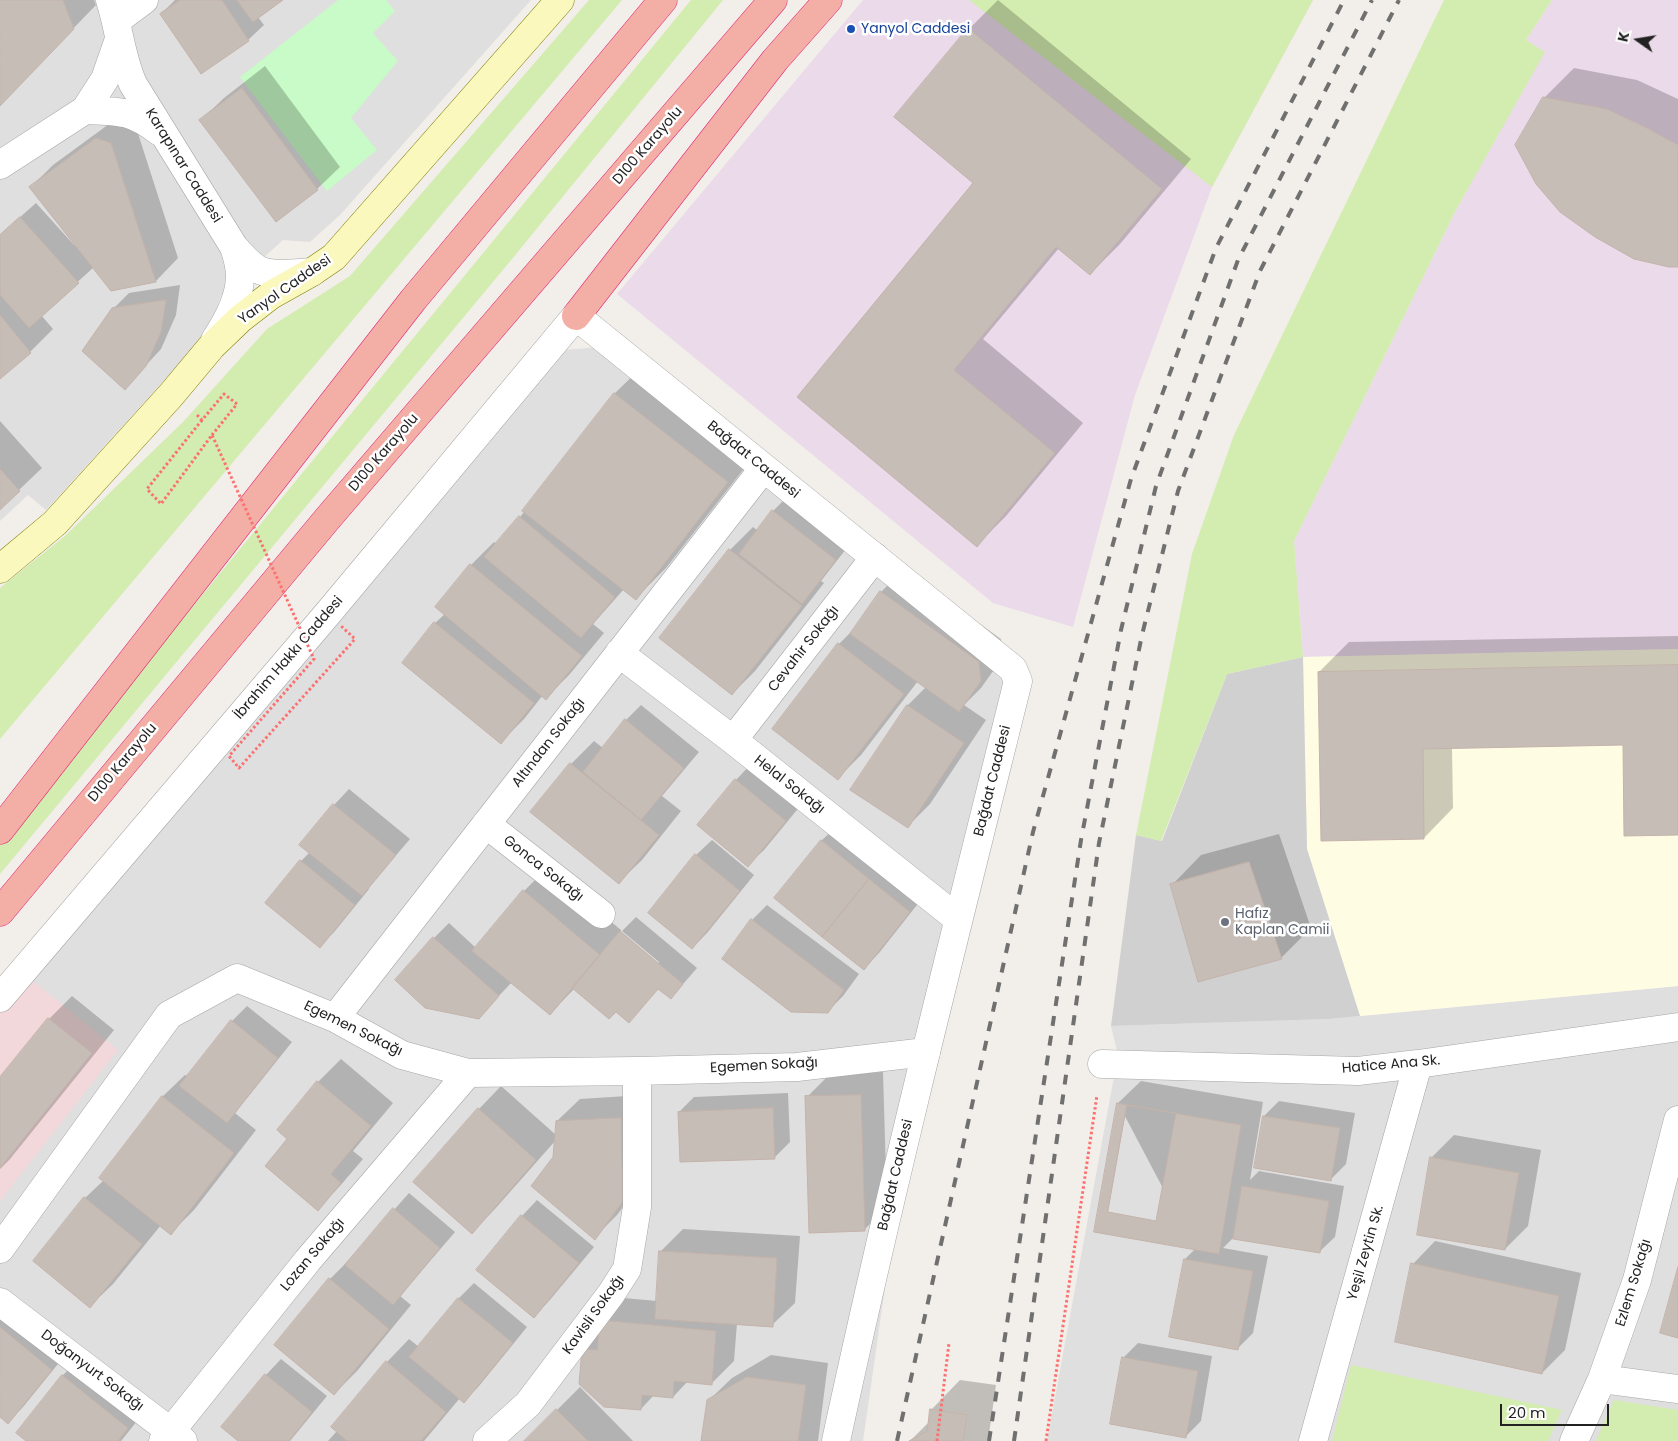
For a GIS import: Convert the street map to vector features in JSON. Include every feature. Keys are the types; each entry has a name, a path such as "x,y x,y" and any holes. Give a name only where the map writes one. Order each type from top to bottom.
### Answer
{"highway":[{"path":"0,830 413,300 663,0"},
{"name":"D100 Karayolu","path":"0,912 328,518 774,0"},
{"path":"576,316 775,60 828,0"}],"main road":[{"name":"Yanyol Caddesi","path":"0,569 55,523 171,395 212,346 240,319 271,295 334,257 560,0"}],"street":[{"path":"0,165 85,110 105,79 115,19 144,0"},
{"name":"Karapınar Caddesi","path":"115,19 127,71 133,84 234,247 258,270 275,273 312,272"},
{"path":"85,110 116,111 133,115 164,135"},
{"path":"212,346 226,322 239,288 240,268 234,247"},
{"name":"Bağdat Caddesi","path":"576,316 763,469 1013,669 1018,681 926,1052 864,1313 836,1441"},
{"name":"İbrahim Hakkı Caddesi","path":"0,998 329,612 576,316"},
{"name":"Altından Sokağı","path":"335,1018 763,469"},
{"name":"Cevahir Sokağı","path":"733,740 874,558"},
{"name":"Helal Sokağı","path":"619,653 733,740 958,919"},
{"name":"Gonca Sokağı","path":"486,824 601,914"},
{"name":"Egemen Sokağı","path":"0,1249 169,1015 237,978 335,1018 402,1055 468,1073 797,1067 926,1052"},
{"name":"Hatice Ana Sk.","path":"1102,1064 1358,1071 1678,1027"},
{"name":"Yeşil Zeytin Sk.","path":"1313,1441 1418,1064"},
{"name":"Kavisli Sokağı","path":"487,1441 528,1404 627,1270 637,1207 637,1071"},
{"name":"Lozan Sokağı","path":"172,1438 308,1260 468,1073"},
{"name":"Ezlem Sokağı","path":"1574,1441 1602,1380 1637,1280 1678,1120"},
{"name":"Doğanyurt Sokağı","path":"0,1302 172,1438"},
{"path":"1602,1380 1678,1390"}],"path":[{"path":"224,394 237,404 212,435 161,504 147,489 224,394"},
{"path":"212,435 314,659 229,756 239,768 355,639 341,626"},
{"path":"1046,1441 1102,1064"},
{"path":"937,1441 949,1343"}],"shaded area":[{"path":"0,0 531,0 340,215 310,242 283,240 221,296 208,332 46,510 28,495 0,521"},
{"path":"863,0 1313,0 1212,187 1135,395 1073,627 993,603 617,294"},
{"path":"1552,0 1678,0 1678,649 1303,657 1294,541 1456,210 1544,52 1526,40"},
{"path":"600,347 1012,663 914,1086 863,1441 0,1441 0,1007 551,351"},
{"path":"1678,649 1678,986 1360,1016 1307,849 1303,657"},
{"path":"1303,657 1307,849 1360,1016 1329,1019 1111,1026 1136,835 1162,841 1227,674"},
{"path":"27,976 118,1050 0,1201 0,1007"},
{"path":"1678,986 1678,1441 1047,1441 1118,1055 1111,1026 1329,1019"}],"green space":[{"path":"338,0 386,0 395,11 373,33 398,61 351,118 377,150 327,191 240,77"},
{"path":"589,0 622,0 0,739 0,588 65,536 183,422 267,329 350,276"},
{"path":"691,0 723,0 512,259 0,874 0,841"},
{"path":"969,0 1313,0 1212,187"},
{"path":"1444,0 1552,0 1526,40 1545,52 1456,210 1294,541 1303,657 1227,674 1161,841 1136,835 1192,554 1234,435"},
{"path":"1351,1365 1562,1410 1548,1441 1332,1441"},
{"path":"1614,1400 1678,1410 1678,1441 1596,1441"}],"building":[{"path":"0,0 63,0 74,29 0,106"},
{"path":"180,0 222,0 249,41 201,74 160,14"},
{"path":"237,0 283,0 253,22"},
{"path":"968,28 1162,189 1090,275 1056,247 954,370 1055,453 977,547 797,397 973,183 894,117"},
{"path":"242,88 318,190 276,222 199,120"},
{"path":"1543,97 1607,109 1678,145 1678,267 1669,267 1634,259 1595,237 1560,212 1536,184 1515,145"},
{"path":"96,138 111,143 156,282 111,291 29,187"},
{"path":"20,217 79,283 29,328 0,295 0,235"},
{"path":"166,300 161,332 146,366 125,390 82,351 112,308"},
{"path":"0,315 31,353 0,379"},
{"path":"614,393 728,482 636,600 522,511"},
{"path":"0,469 20,491 0,510"},
{"path":"772,510 836,560 802,604 739,554"},
{"path":"519,516 615,597 581,638 484,557"},
{"path":"729,549 802,606 732,695 659,638"},
{"path":"470,564 582,656 546,700 435,607"},
{"path":"880,591 979,662 981,681 959,712 850,634"},
{"path":"434,622 534,703 501,744 402,663"},
{"path":"838,643 904,694 838,780 772,729"},
{"path":"1678,665 1678,835 1624,836 1623,745 1423,749 1424,839 1321,841 1318,672"},
{"path":"907,705 964,743 908,828 850,790"},
{"path":"625,719 684,768 641,820 583,772"},
{"path":"570,763 659,835 619,884 530,812"},
{"path":"735,779 786,821 748,867 697,825"},
{"path":"333,804 396,855 362,896 299,845"},
{"path":"821,840 869,879 822,937 774,898"},
{"path":"695,854 740,891 692,949 648,913"},
{"path":"300,860 355,905 320,948 265,903"},
{"name":"Hafız Kaplan Camii","path":"1249,862 1282,959 1198,982 1170,884"},
{"path":"869,879 910,912 864,970 822,937"},
{"path":"523,890 600,955 550,1015 472,951"},
{"path":"751,919 844,990 828,1013 791,1012 722,959"},
{"path":"620,931 683,984 671,999 658,989 629,1023 616,1012 609,1019 572,988"},
{"path":"433,937 499,996 479,1019 425,1008 395,980"},
{"path":"48,1018 92,1053 0,1168 0,1077"},
{"path":"231,1020 278,1058 227,1123 179,1086"},
{"path":"317,1081 371,1126 331,1174 341,1183 318,1211 265,1166 287,1139 277,1130"},
{"path":"861,1095 865,1231 809,1233 805,1096"},
{"path":"162,1096 234,1153 171,1235 99,1178"},
{"path":"1117,1103 1241,1125 1219,1254 1094,1232"},
{"path":"1127,1105 1176,1113 1156,1221 1108,1212"},
{"path":"478,1108 536,1160 472,1234 413,1182"},
{"path":"773,1108 775,1159 680,1162 678,1112"},
{"path":"1263,1116 1340,1128 1331,1181 1254,1168"},
{"path":"621,1118 623,1201 595,1240 531,1186 553,1157 556,1121"},
{"path":"1430,1157 1519,1173 1505,1250 1417,1235"},
{"path":"1242,1186 1329,1201 1320,1253 1233,1239"},
{"path":"84,1197 142,1244 90,1308 33,1261"},
{"path":"393,1208 440,1248 393,1305 345,1265"},
{"path":"521,1215 579,1263 534,1318 476,1270"},
{"path":"659,1251 777,1258 773,1327 655,1319"},
{"path":"1184,1259 1253,1271 1238,1350 1169,1337"},
{"path":"1411,1263 1559,1296 1542,1374 1395,1342"},
{"path":"1678,1267 1678,1338 1660,1333"},
{"path":"329,1278 389,1329 334,1395 274,1345"},
{"path":"458,1298 513,1343 464,1403 409,1357"},
{"path":"600,1320 716,1331 712,1385 674,1381 673,1398 642,1395 641,1410 604,1407 579,1384 582,1349 597,1350"},
{"path":"0,1327 52,1370 8,1424 0,1417"},
{"path":"1122,1357 1198,1371 1186,1438 1110,1424"},
{"path":"386,1361 446,1412 421,1441 347,1441 331,1427"},
{"path":"265,1374 312,1412 289,1441 238,1441 221,1427"},
{"path":"62,1375 128,1428 118,1441 26,1441 16,1433"},
{"path":"747,1377 806,1385 798,1441 701,1441 707,1400"},
{"path":"556,1409 588,1441 524,1441"},
{"path":"930,1409 967,1415 963,1441 909,1441 927,1431"}],"railway":[{"path":"897,1441 1033,832 1131,479 1216,248 1344,0"},
{"path":"989,1441 1081,840 1121,630 1156,486 1238,260 1372,0"},
{"path":"1014,1441 1099,843 1142,635 1178,491 1260,271 1399,0"}],"place":[{"name":"Yanyol Caddesi","path":"851,29"},
{"name":"Hafız Kaplan Camii","path":"1225,922"}]}
